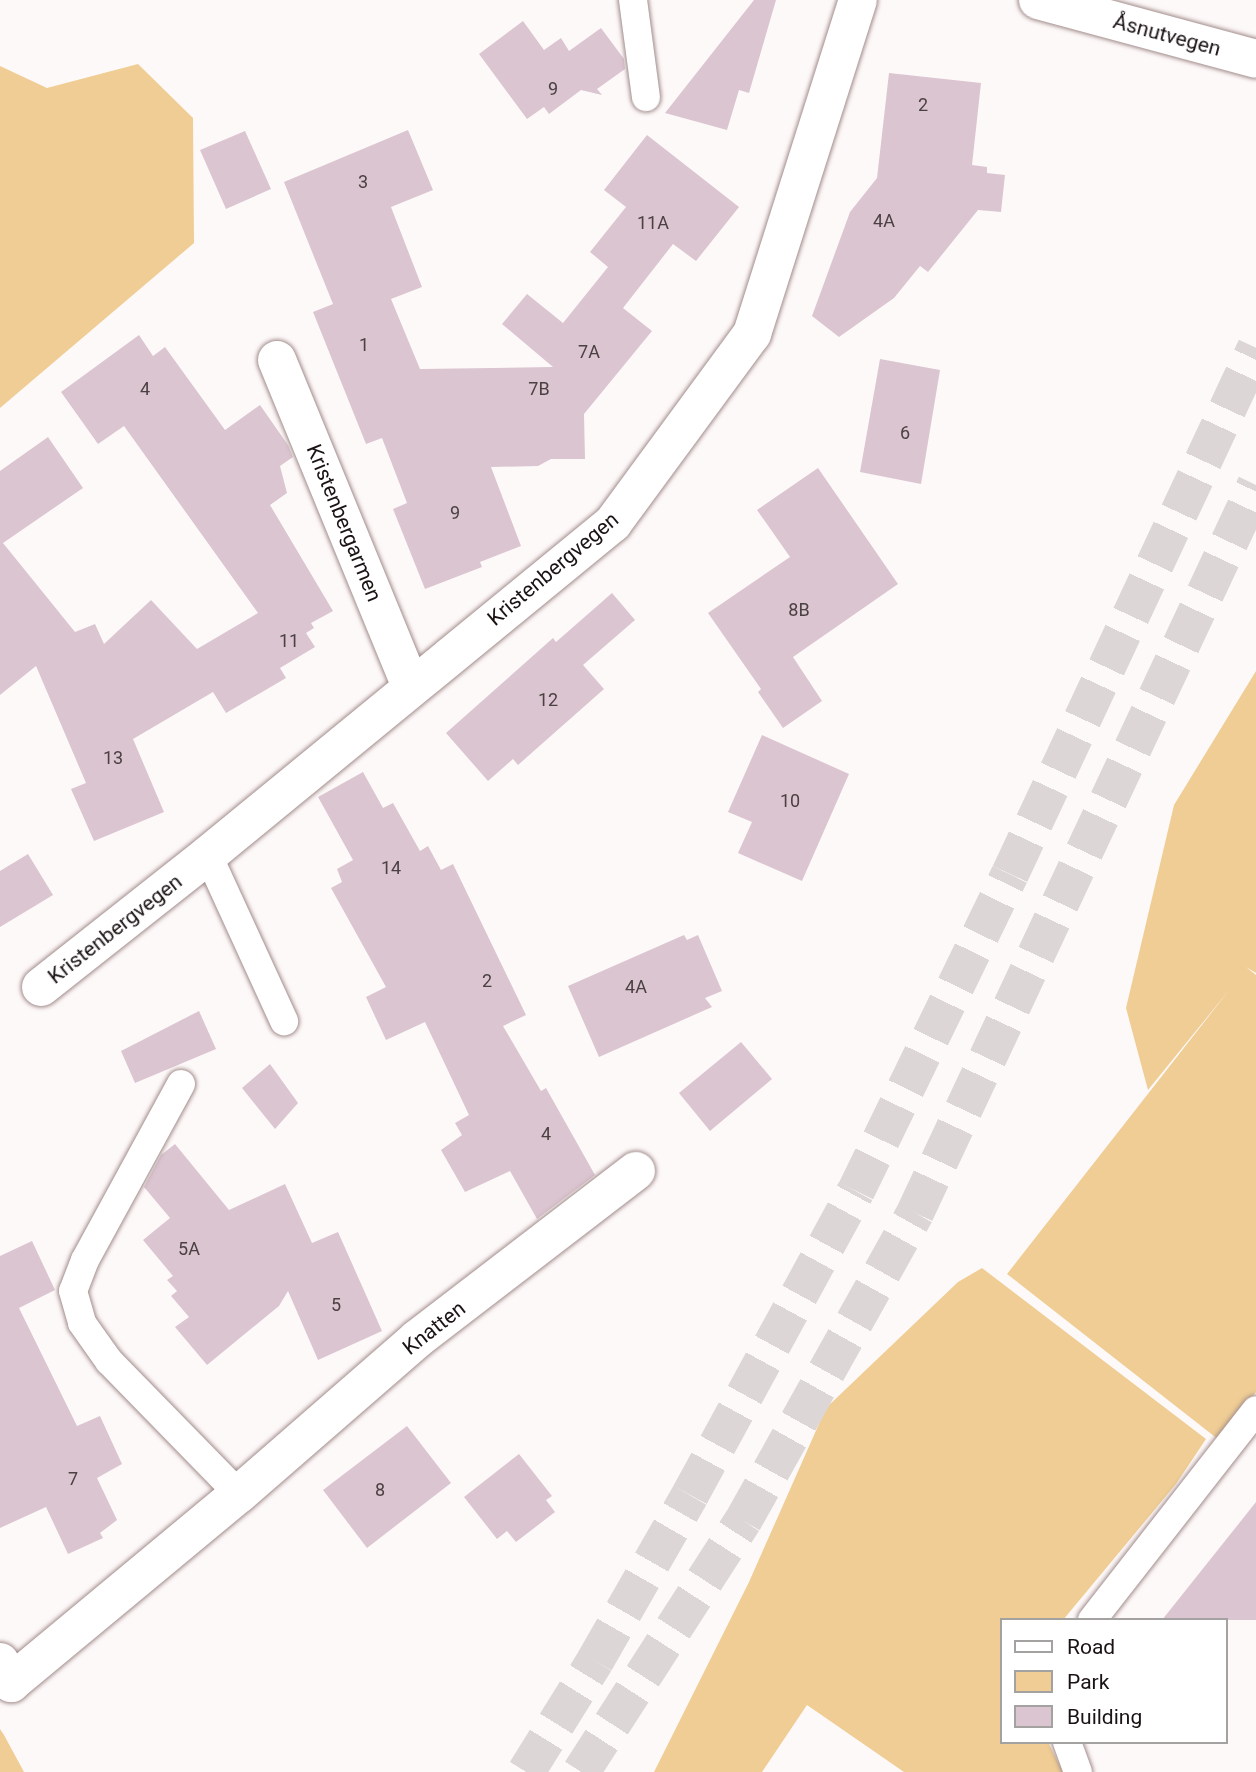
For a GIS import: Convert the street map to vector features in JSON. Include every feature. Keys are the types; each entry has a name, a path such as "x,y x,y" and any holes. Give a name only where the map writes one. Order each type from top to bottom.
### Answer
{"street":[{"name":"Kristenbergvegen","path":"41,987 208,855 613,523 752,334 858,0"},
{"name":"Åsnutvegen","path":"1038,0 1256,59"},
{"name":"Kristenbergarmen","path":"277,359 411,687"},
{"name":"Knatten","path":"0,1662 11,1684 239,1494 417,1339 636,1171"}],"lane":[{"path":"633,0 646,96"},
{"path":"208,855 284,1021"},
{"path":"181,1084 153,1131 130,1182 85,1260 73,1291 82,1323 109,1361 239,1494"},
{"path":"1094,1618 1256,1409"},
{"path":"1068,1744 1077,1772"}],"green space":[{"path":"138,64 193,118 194,243 0,408 0,66 47,88"},
{"path":"1256,671 1256,973 1246,967 1256,975 1256,1392 1219,1440 1007,1274 1230,989 1148,1090 1126,1008 1174,805"},
{"path":"982,1268 1206,1439 1176,1484 1065,1618 1000,1618 1000,1744 1049,1744 1063,1772 904,1772 807,1705 762,1772 654,1772 749,1582 826,1408 958,1282"},
{"path":"0,1729 4,1735 24,1772 0,1772"}],"building":[{"path":"754,0 776,0 749,93 739,90 727,130 665,113"},
{"path":"523,21 544,50 561,38 569,51 601,28 624,59 625,69 597,89 602,95 581,90 549,114 544,107 527,119 479,54"},
{"path":"889,73 981,83 972,165 987,167 987,173 1005,175 1001,212 978,210 928,272 920,266 894,298 839,337 812,316 850,212 877,178"},
{"path":"408,130 433,190 391,207 422,287 391,299 420,369 553,367 502,324 527,294 563,323 608,267 590,252 626,207 604,190 647,135 739,207 696,261 673,244 623,308 652,331 584,414 585,459 551,459 538,466 491,467 521,546 480,562 482,567 425,589 393,509 407,503 382,438 366,444 313,312 333,304 284,182"},
{"path":"245,131 271,189 226,209 200,150"},
{"path":"139,335 153,356 165,347 225,430 260,405 288,445 293,457 280,466 287,493 270,505 333,611 311,623 314,628 306,633 315,647 280,668 286,678 226,713 213,692 133,739 164,812 94,841 71,789 86,783 36,666 0,695 0,471 48,437 83,488 3,543 75,632 95,624 104,644 151,600 197,649 258,613 124,426 98,444 61,392"},
{"path":"880,359 940,370 921,484 860,472"},
{"path":"818,468 898,584 793,657 822,701 783,728 758,692 761,689 708,613 790,557 757,510"},
{"path":"612,593 635,620 583,665 604,689 518,765 513,759 488,781 446,733 553,638 556,642"},
{"path":"762,735 849,774 802,881 738,853 752,822 728,812"},
{"path":"363,772 383,808 393,803 420,851 428,846 441,870 453,864 526,1015 503,1026 541,1091 546,1088 595,1175 537,1219 510,1171 465,1192 441,1150 462,1135 455,1123 469,1115 425,1022 386,1040 366,997 386,987 331,888 342,882 337,869 353,860 318,797"},
{"path":"28,854 53,895 0,927 0,871"},
{"path":"684,935 687,940 698,935 722,991 705,998 712,1007 599,1057 568,986"},
{"path":"199,1011 216,1049 135,1083 121,1051"},
{"path":"741,1042 772,1079 710,1131 679,1093"},
{"path":"270,1064 298,1103 275,1129 242,1088"},
{"path":"175,1144 229,1210 285,1184 312,1243 338,1232 382,1331 318,1360 288,1291 279,1306 207,1365 175,1327 189,1317 171,1296 177,1291 167,1280 173,1276 143,1240 170,1218 144,1187 161,1155"},
{"path":"32,1241 55,1290 19,1308 77,1426 100,1416 122,1464 97,1478 117,1520 100,1533 103,1538 68,1554 46,1507 0,1528 0,1256"},
{"path":"407,1426 451,1483 367,1548 323,1490"},
{"path":"519,1454 552,1496 546,1500 555,1512 516,1542 507,1531 497,1539 464,1497"},
{"path":"1256,1502 1256,1620 1164,1618"}],"tunnel":[{"path":"526,1772 595,1661 690,1495 856,1191 1010,874 1256,348"},
{"path":"581,1772 743,1521 915,1213 1256,485"}]}
